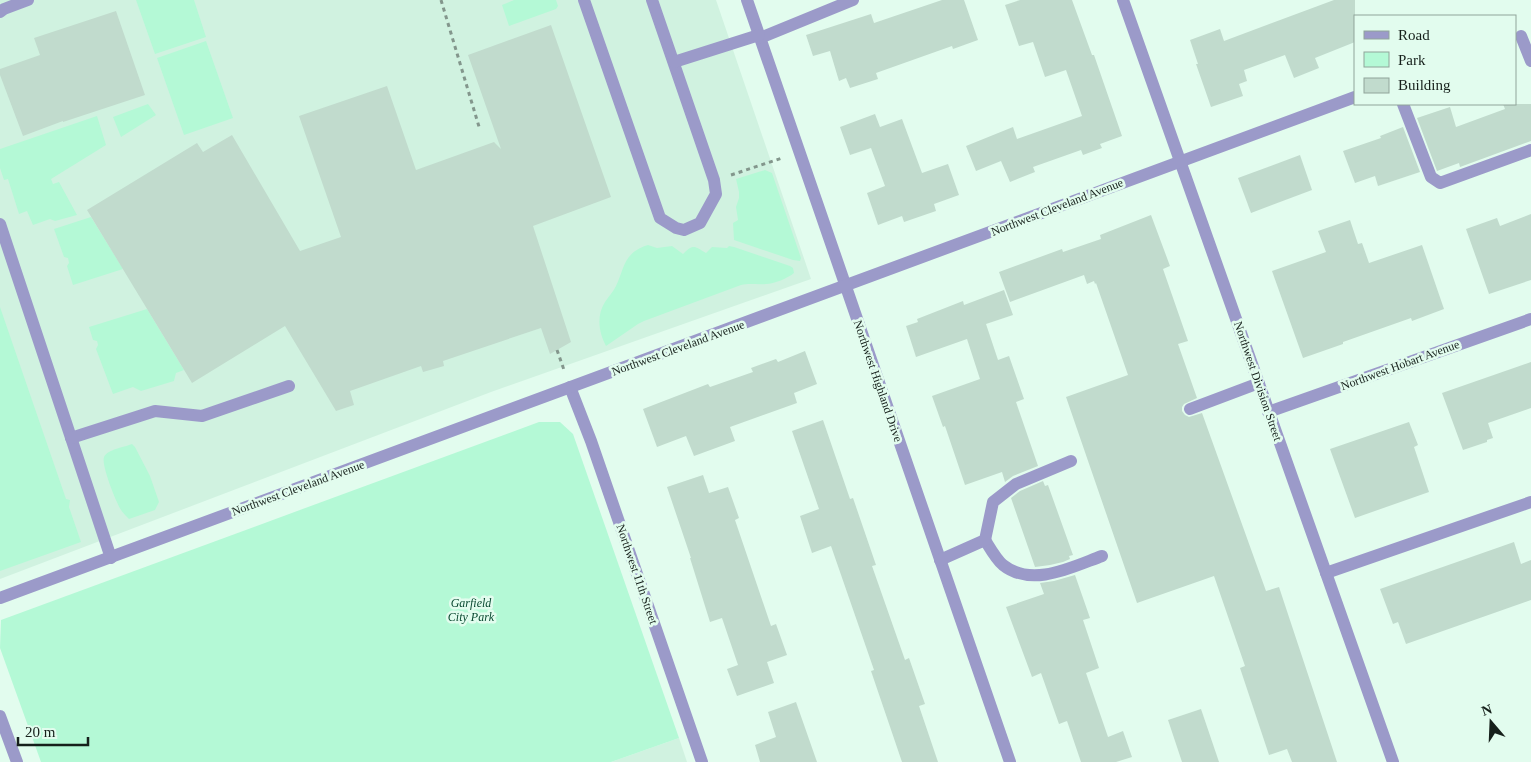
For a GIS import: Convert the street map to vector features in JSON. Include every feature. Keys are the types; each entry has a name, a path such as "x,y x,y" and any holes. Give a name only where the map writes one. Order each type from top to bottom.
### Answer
{"street":[{"path":"0,12 28,0"},
{"path":"584,0 660,218 676,228 684,230 700,223 716,194 714,180 652,0"},
{"name":"Northwest Highland Drive","path":"747,0 1010,762"},
{"path":"674,62 760,36 853,0"},
{"name":"Northwest Division Street","path":"1123,0 1393,762"},
{"path":"1522,35 1531,61"},
{"name":"Northwest Cleveland Avenue","path":"0,598 1354,97"},
{"path":"1404,105 1431,177 1440,183 1531,150"},
{"path":"0,224 111,558"},
{"name":"Northwest Hobart Avenue","path":"1268,412 1531,318"},
{"path":"1190,408 1258,383"},
{"path":"71,438 155,412 202,416 289,386"},
{"name":"Northwest 11th Street","path":"570,387 591,441 702,762"},
{"path":"1071,461 1016,484 993,502 985,540 1003,565 1022,575 1055,573 1102,556"},
{"path":"1326,573 1531,502"},
{"path":"940,560 985,540"},
{"path":"0,716 17,762"}],"path":[{"path":"441,0 480,130"},
{"path":"714,180 799,152"}],"shaded area":[{"path":"0,0 716,0 811,279 491,392 0,579"},
{"path":"679,738 687,762 611,762"}],"green space":[{"path":"136,0 194,0 206,37 155,54"},
{"path":"514,0 556,0 558,6 556,9 509,26 502,5"},
{"path":"206,41 233,118 184,135 157,58"},
{"path":"148,104 156,115 121,137 113,117"},
{"path":"97,116 106,145 51,179 53,184 59,182 77,215 55,221 50,219 33,225 27,211 19,214 8,179 4,180 0,168 0,149"},
{"path":"765,170 772,173 801,258 800,261 734,240 733,223 738,220 736,207 739,198 736,179"},
{"path":"91,217 123,269 73,285 67,266 69,263 68,258 64,257 54,229"},
{"path":"648,245 657,248 672,246 683,254 692,247 706,253 712,247 727,248 729,246 790,266 793,268 794,273 785,279 773,283 741,285 644,321 606,346 600,324 602,307 616,286 629,256"},
{"path":"0,307 66,499 70,500 69,507 81,542 0,571"},
{"path":"147,309 184,370 176,373 174,381 141,391 133,387 113,394 96,349 97,341 93,340 89,327"},
{"name":"Garfield City Park","path":"539,422 560,422 573,434 679,738 611,762 41,762 0,648 1,620"},
{"path":"132,444 150,476 159,502 155,510 129,519 121,510 116,499 107,475 104,457 109,452"}],"building":[{"path":"942,0 964,0 978,40 953,49 952,46 876,73 878,79 850,88 846,78 839,81 830,51 813,56 806,35 871,14 874,23"},
{"path":"1020,0 1072,0 1092,55 1094,55 1122,136 1100,144 1102,148 1083,155 1081,150 1033,167 1035,172 1010,182 1001,161 976,171 966,146 1013,127 1017,139 1082,116 1066,70 1045,77 1033,42 1019,46 1005,5"},
{"path":"1334,0 1355,0 1354,42 1315,58 1319,68 1294,78 1285,55 1244,70 1247,81 1239,84 1243,96 1211,107 1190,40 1220,29 1224,41"},
{"path":"116,11 145,95 23,136 0,75 0,69 40,55 34,38"},
{"path":"551,25 611,197 533,226 571,342 550,354 541,328 443,361 444,366 423,372 421,366 350,391 354,405 336,411 285,326 192,383 87,210 197,143 203,152 232,135 300,251 341,237 299,116 387,86 416,170 494,142 501,149 468,55"},
{"path":"1531,104 1531,141 1460,167 1459,163 1437,171 1417,118 1450,107 1456,127 1505,109 1503,105"},
{"path":"875,114 880,127 902,119 922,173 948,164 959,195 934,204 936,211 904,222 902,216 878,225 867,193 885,186 871,148 850,155 840,127"},
{"path":"1403,127 1420,172 1378,186 1375,176 1355,183 1343,151 1381,138 1380,136"},
{"path":"1300,155 1312,190 1251,213 1238,178"},
{"path":"1531,214 1531,280 1489,294 1466,229 1497,218 1500,226"},
{"path":"1151,215 1170,266 1163,269 1188,341 1178,344 1197,398 1184,404 1182,411 1189,417 1202,413 1266,591 1279,587 1337,762 1292,762 1287,749 1269,755 1240,668 1245,666 1214,576 1137,603 1066,397 1128,375 1096,283 1094,281 1087,284 1084,275 1010,302 999,272 1062,249 1063,252 1101,239 1100,235"},
{"path":"1350,220 1358,244 1362,243 1369,263 1422,245 1444,309 1412,321 1411,318 1303,358 1272,271 1326,252 1318,231"},
{"path":"1004,290 1013,315 986,324 998,360 1009,356 1024,399 1016,402 1038,466 1013,476 1005,482 1002,472 965,485 945,426 943,427 932,396 980,379 967,339 916,357 906,326 918,322 917,319 963,301 964,305"},
{"path":"805,351 817,384 794,393 797,403 730,427 735,441 694,456 686,436 657,447 643,409 708,384 710,387 753,372 751,368 776,359 778,362"},
{"path":"1531,362 1531,408 1488,423 1493,438 1463,450 1442,393"},
{"path":"823,420 850,499 853,498 876,565 872,566 905,660 909,658 925,704 919,706 938,762 902,762 871,671 874,670 831,546 812,553 800,516 819,509 792,431"},
{"path":"1409,422 1418,445 1414,447 1429,492 1355,518 1330,449"},
{"path":"703,475 709,493 728,487 739,518 735,520 771,626 776,624 787,655 767,662 774,683 737,696 727,669 738,665 722,618 710,622 667,487"},
{"path":"1043,481 1045,486 1048,485 1073,555 1069,556 1070,559 1063,562 1035,567 1011,498 1020,491"},
{"path":"1514,542 1521,564 1531,560 1531,600 1406,644 1398,622 1393,624 1380,589"},
{"path":"1075,575 1090,618 1083,620 1099,668 1086,673 1108,737 1123,731 1132,757 1116,762 1081,762 1067,721 1059,724 1041,673 1032,677 1006,607 1044,594 1040,583"},
{"path":"796,702 817,762 760,762 755,745 776,737 768,712"},
{"path":"1201,709 1219,762 1182,762 1168,720"}]}
